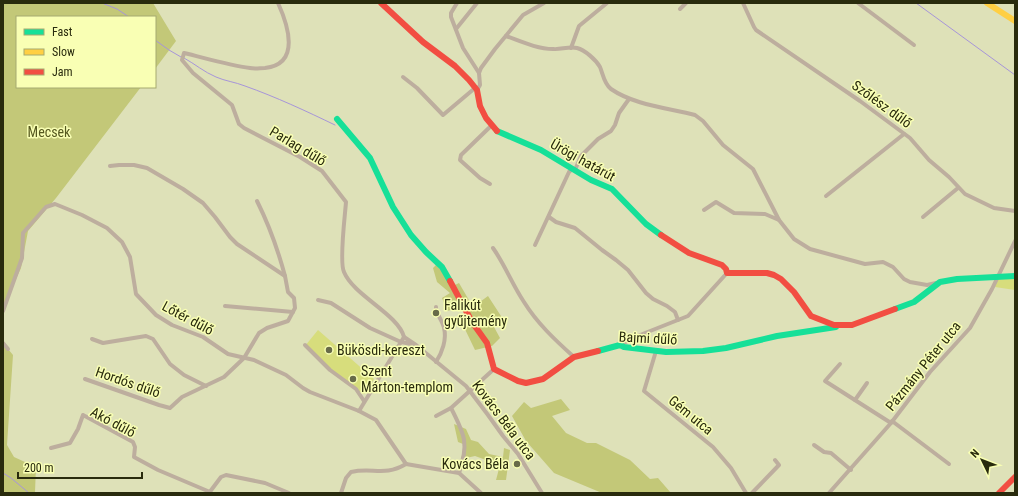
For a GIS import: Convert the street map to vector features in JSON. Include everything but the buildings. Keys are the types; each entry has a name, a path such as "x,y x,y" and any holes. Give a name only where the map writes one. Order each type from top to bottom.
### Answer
{"street":[{"name":"Parlag dűlő","path":"278,3 290,36 289,49 286,58 280,63 272,67 251,69 184,53 182,60 193,73 232,105 239,124 300,157 322,171 335,187 346,202 342,259 344,272 354,286 397,325 402,338"},
{"name":"Ürögi határút","path":"380,3 423,42 455,66 470,80 476,89 480,106 492,125 501,134 541,150 555,157 573,170 591,180 612,189 646,224 670,242 689,253 722,265 726,269 727,273"},
{"path":"403,77 417,88 443,115 480,85 479,73 463,48 450,13 457,3"},
{"path":"456,29 477,3"},
{"path":"479,73 486,60 523,15 544,3"},
{"path":"571,48 578,26 607,3"},
{"path":"680,9 686,3"},
{"name":"Szőlész dűlő","path":"743,3 756,30 860,101 904,134 916,144 929,160 949,177 965,194 994,208 1015,210"},
{"path":"858,3 914,45"},
{"path":"987,3 1015,21"},
{"path":"506,36 553,50 576,48 586,52 599,66 609,87 629,99 695,115 703,121 723,145 753,170 779,220 794,239 810,250 865,264 883,262 893,267 904,279 927,286 957,279 1015,276"},
{"path":"535,245 569,172 573,170 582,156 598,139 611,131 615,126 619,113 629,99"},
{"path":"337,118 370,158 393,207 411,235 442,267 472,322 487,343 494,368 451,408 436,416"},
{"path":"490,184 480,178 460,160 461,155 492,125"},
{"path":"826,196 904,134"},
{"path":"110,166 119,164 147,168 183,189 203,203 237,244 286,276"},
{"path":"922,217 958,188"},
{"path":"225,306 293,312 295,303 294,298 288,292 286,276 280,257 264,214 257,202"},
{"path":"704,210 716,202 734,213 764,214 779,220"},
{"name":"Lőtér dűlő","path":"3,311 20,263 23,249 23,233 46,206 55,204 64,206 107,228 122,242 130,257 136,294 156,315 172,325 203,337 228,354 254,360 286,375 310,392 359,411 376,420 406,464"},
{"path":"549,217 556,222 575,228 616,260 628,270 646,293 675,312 678,320"},
{"name":"Pázmány Péter utca","path":"829,493 851,470 930,372 970,328 998,277 1015,241"},
{"path":"493,248 528,307 544,328 574,357"},
{"path":"620,345 635,337 688,316 727,273 767,273 774,275 781,279 794,292 811,316 834,325 844,326 852,325 914,302 940,282"},
{"path":"318,300 331,303 370,328 402,338 359,411"},
{"path":"436,307 444,328 444,338 442,351 436,362"},
{"name":"Hordós dűlő","path":"85,379 170,408 182,397 194,390 224,377 244,358 259,333 288,321 293,312"},
{"name":"Bajmi dűlő","path":"494,368 518,381 526,383 543,379 574,357 620,345 624,347 656,351 703,352 777,336 844,326"},
{"path":"92,339 102,343 146,336 153,339 170,364 184,375 206,386"},
{"name":"Kovács Béla utca","path":"402,338 416,345 466,386 518,454 542,493"},
{"path":"3,343 8,349"},
{"path":"305,345 330,370 356,389 364,401"},
{"name":"Gém utca","path":"656,351 644,391 713,447 732,468 746,493"},
{"path":"840,364 825,381 891,422 949,464"},
{"path":"855,400 867,383"},
{"path":"451,408 464,437 466,449 459,473"},
{"name":"Akó dűlő","path":"52,448 61,444 70,443 78,429 83,415 133,442 135,447 134,457 158,470 210,492"},
{"path":"814,445 824,452 831,453 851,470"},
{"path":"752,493 779,465 775,460"},
{"path":"341,493 346,478 351,472 360,470 383,472 396,470 406,464 459,473 481,493"},
{"path":"210,492 221,477 226,474 265,483 289,493"},
{"path":"999,493 1015,477"}],"green space":[{"name":"Mecsek","path":"3,3 153,3 176,41 156,68 156,16 16,16 16,88 140,88 56,198 28,231 21,268 3,311"},
{"path":"436,265 455,285 459,283 473,307 488,296 501,316 494,327 500,338 492,346 475,350 462,323 469,319 462,307 447,311 442,298 450,293 437,282 433,268"},
{"path":"1015,276 1015,290 995,287 999,277"},
{"path":"318,330 374,379 364,394 344,382 305,346"},
{"path":"3,343 13,355 7,445 14,457 36,467 35,492 38,493 3,493"},
{"path":"561,399 570,410 552,416 566,433 587,443 596,443 630,460 650,479 658,478 671,493 602,493 554,473 526,441 512,416 524,402 531,408"},
{"path":"454,424 466,429 471,440 478,442 489,454 503,457 504,448 510,450 506,480 496,480 500,465 475,456 466,458 465,462 460,461 464,450 463,444 458,442"}],"waterway":[{"path":"102,3 117,9 128,16"},
{"path":"916,3 1015,75"},
{"path":"156,41 181,57"},
{"path":"184,58 216,77 268,95 335,125"},
{"path":"3,473 29,493"}],"traffic: fast":[{"path":"337,119 370,158 393,207 411,235 442,267 450,281"},
{"path":"497,131 541,150 591,180 612,189 646,224 661,235"},
{"path":"895,309 914,302 940,282 957,279 1015,276"},
{"path":"598,351 620,345 624,347 666,352 703,351 726,348 777,336 836,327"}],"traffic: slow":[{"path":"987,3 1015,21"}],"traffic: jam":[{"path":"381,3 423,42 455,66 469,80 477,90 480,106 486,118 497,131"},
{"path":"661,235 689,253 722,265 726,269 727,273 767,273 774,275 781,279 794,292 811,316 834,325 852,325 895,309"},
{"path":"450,281 472,322 487,343 494,369 518,381 526,383 543,379 574,357 598,351"},
{"path":"999,493 1015,477"}],"place":[{"name":"Falikút gyűjtemény","path":"436,313"},
{"name":"Bükösdi-kereszt","path":"329,350"},
{"name":"Szent Márton-templom","path":"353,379"},
{"name":"Kovács Béla","path":"517,464"}]}
